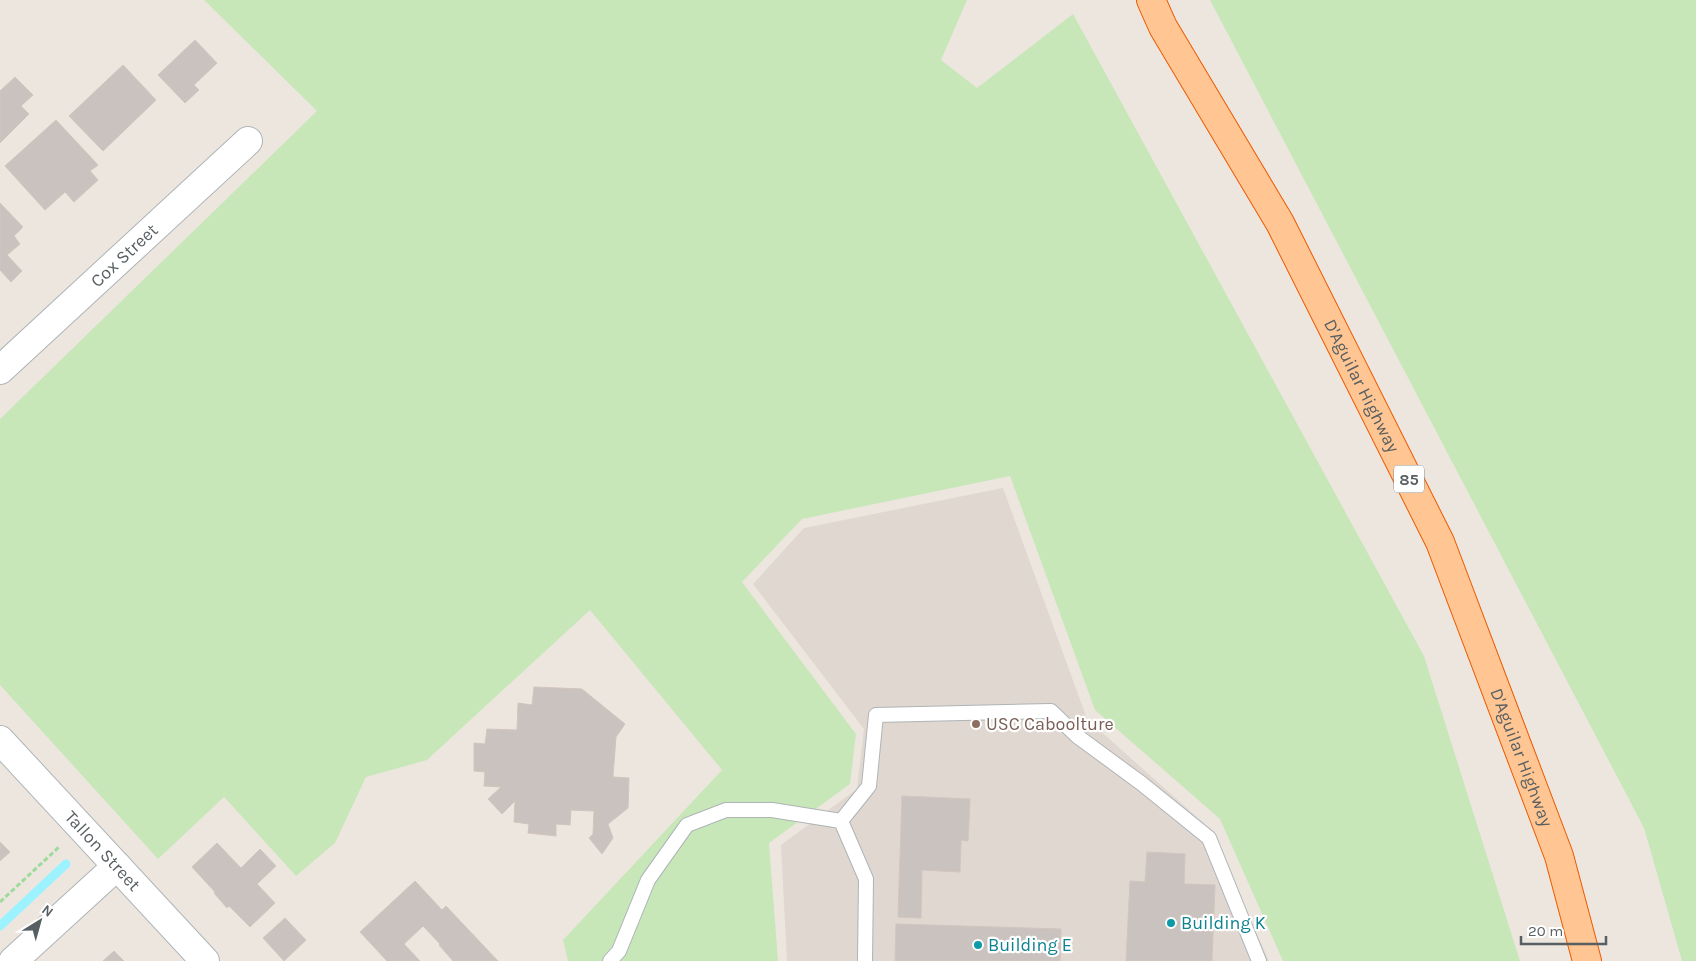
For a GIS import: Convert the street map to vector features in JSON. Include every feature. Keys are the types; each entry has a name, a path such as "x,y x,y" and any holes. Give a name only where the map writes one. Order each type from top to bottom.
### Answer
{"highway":[{"name":"D'Aguilar Highway","path":"1139,0 1164,28"},
{"name":"D'Aguilar Highway","path":"1151,0 1164,28 1280,223 1440,542 1559,856 1587,961"}],"street":[{"name":"Cox Street","path":"0,370 248,141"},
{"name":"Tallon Street","path":"0,740 205,961"},
{"path":"13,961 117,866"}],"lane":[{"path":"841,822 868,786 876,715 1050,711 1077,736 1141,783 1209,838 1259,961"},
{"path":"610,961 618,951 648,880 687,825 726,810 772,810 841,822"},
{"path":"841,822 866,879 865,961"}],"path":[{"path":"0,902 59,847"}],"shaded area":[{"name":"USC Caboolture","path":"1003,488 1087,719 1209,828 1269,961 787,961 781,845 857,789 864,729 753,584 804,528"}],"green space":[{"path":"204,0 967,0 941,60 977,88 1073,14 1424,656 1520,961 1283,961 1220,819 1095,710 1010,476 802,519 742,582 856,734 850,784 769,843 778,961 568,961 563,940 722,770 590,610 427,760 366,777 335,843 296,876 224,797 158,859 0,685 0,419 317,111"},
{"path":"1210,0 1696,0 1696,961 1682,961 1644,828"}],"building":[{"path":"195,40 217,63 194,85 199,90 185,103 158,75"},
{"path":"123,65 156,100 103,151 69,116"},
{"path":"15,77 33,95 21,106 29,114 0,143 0,91"},
{"path":"56,120 98,165 90,171 98,180 74,202 65,192 45,210 5,166"},
{"path":"0,203 23,227 14,236 20,244 7,255 22,271 11,282 0,270"},
{"path":"534,687 582,689 625,724 616,737 613,777 629,778 628,808 608,824 613,838 602,854 589,838 593,834 594,811 571,810 570,825 556,824 556,836 528,833 529,824 514,822 515,801 502,814 488,799 501,787 484,786 485,772 474,771 474,743 485,744 487,729 517,730 518,703 532,705"},
{"path":"902,796 970,799 968,841 961,840 960,872 922,870 921,918 898,917"},
{"path":"0,842 10,852 0,861"},
{"path":"217,843 241,868 260,849 276,866 257,884 275,903 250,927 229,906 227,908 192,867"},
{"name":"Building K","path":"1147,852 1185,854 1184,884 1215,885 1212,961 1126,961 1130,881 1145,882"},
{"path":"415,881 442,910 446,906 498,961 453,961 423,926 404,944 420,961 387,961 360,932"},
{"path":"285,918 306,940 284,961 263,938"},
{"name":"Building E","path":"896,924 1061,929 1060,961 895,961"},
{"path":"114,951 124,961 103,961"}],"waterway":[{"path":"0,926 66,864"}],"place":[{"name":"USC Caboolture","path":"976,724"},
{"name":"Building K","path":"1171,923"},
{"name":"Building E","path":"978,945"}]}
